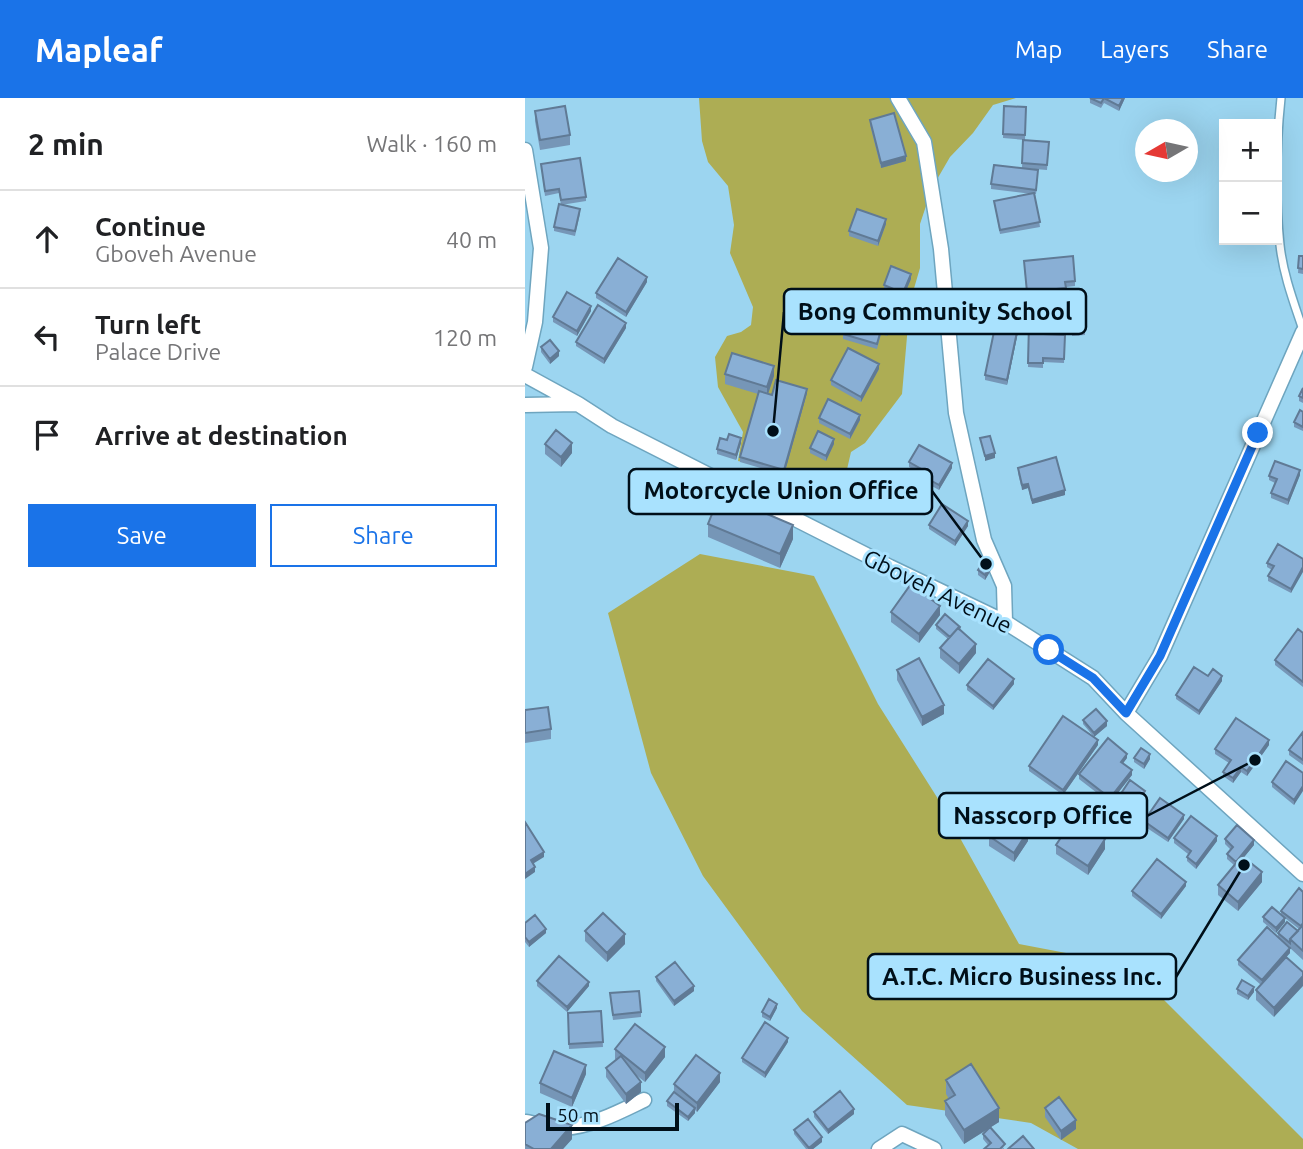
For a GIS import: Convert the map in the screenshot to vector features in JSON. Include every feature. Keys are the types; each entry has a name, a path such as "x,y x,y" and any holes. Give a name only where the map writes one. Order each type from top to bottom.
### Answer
{"street":[{"path":"898,98 924,142 941,249 956,413 984,540 1004,586 1005,622"},
{"path":"525,149 541,248 535,322 525,367"},
{"path":"1126,713 1160,656 1303,331"},
{"name":"Gboveh Avenue","path":"525,374 612,426 890,567 1005,622 1093,678 1126,713 1303,874"},
{"path":"525,405 578,404"},
{"path":"525,1122 562,1128 585,1124 611,1116 644,1100"},
{"path":"879,1149 902,1134 935,1149"}],"lane":[{"path":"1280,98 1277,163 1280,247 1303,331"}],"shaded area":[{"path":"699,98 1016,98 993,105 973,133 950,157 932,188 920,224 920,268 910,302 902,394 865,443 851,452 845,478 784,471 738,461 743,432 718,387 715,357 727,336 741,332 751,325 753,307 730,253 734,225 728,186 708,162 702,141"},
{"path":"700,554 814,576 878,704 940,802 1019,944 1129,965 1303,1139 1303,1149 1078,1149 1031,1123 907,1105 802,1011 703,876 651,773 608,613"}],"building":[{"path":"1090,98 1104,98 1101,103"},
{"path":"1104,98 1123,98 1119,106"},
{"path":"565,106 570,135 540,140 535,111"},
{"path":"1004,106 1026,107 1025,135 1003,134"},
{"path":"894,113 906,156 881,163 870,120"},
{"path":"1023,140 1049,142 1047,165 1022,163"},
{"path":"580,158 586,197 561,200 559,189 545,191 541,164"},
{"path":"994,165 1038,170 1036,190 991,184"},
{"path":"1034,193 1040,222 1000,230 994,201"},
{"path":"559,204 580,209 575,231 554,227"},
{"path":"857,209 886,219 878,241 849,231"},
{"path":"1073,256 1075,281 1065,282 1066,288 1027,292 1024,261"},
{"path":"1299,256 1303,256 1303,269 1298,268"},
{"path":"618,258 647,277 626,312 596,293"},
{"path":"891,266 911,274 903,293 884,285"},
{"path":"567,292 591,306 577,331 553,317"},
{"path":"853,300 893,311 887,331 881,330 877,344 843,334"},
{"path":"598,305 626,323 604,359 576,342"},
{"path":"996,322 1018,327 1007,380 985,375"},
{"path":"1029,324 1044,325 1044,334 1065,335 1064,359 1043,358 1043,363 1028,363"},
{"path":"550,340 559,351 550,359 541,347"},
{"path":"848,348 879,364 861,397 831,380"},
{"path":"732,353 774,366 767,387 725,374"},
{"path":"776,380 807,389 784,470 740,457 759,391 772,395"},
{"path":"828,399 860,415 850,434 819,418"},
{"path":"1300,410 1303,412 1303,427 1294,422"},
{"path":"556,430 572,443 561,457 545,444"},
{"path":"818,431 834,439 826,456 810,448"},
{"path":"729,434 741,438 736,455 717,449 720,438 727,440"},
{"path":"990,436 995,453 985,456 980,438"},
{"path":"919,445 952,463 939,485 921,475 923,470 909,462"},
{"path":"1056,457 1065,490 1032,500 1028,484 1022,485 1018,468"},
{"path":"1275,461 1300,470 1288,500 1271,493 1277,479 1269,476"},
{"path":"720,494 793,525 780,554 708,524"},
{"path":"942,504 968,521 955,541 929,525"},
{"path":"1278,544 1303,559 1303,567 1291,589 1268,576 1274,566 1267,563"},
{"path":"985,560 991,565 985,575 978,570"},
{"path":"911,584 940,606 919,634 891,612"},
{"path":"945,614 960,627 950,637 936,625"},
{"path":"958,628 976,644 959,664 940,648"},
{"path":"1298,629 1303,633 1303,682 1275,660"},
{"path":"919,658 944,705 922,717 897,670"},
{"path":"988,659 1014,679 993,706 967,685"},
{"path":"1194,667 1208,676 1213,669 1222,676 1199,711 1176,695"},
{"path":"548,707 551,729 525,733 525,710"},
{"path":"1096,709 1107,721 1094,733 1083,720"},
{"path":"1063,716 1098,740 1063,790 1029,766"},
{"path":"1236,718 1269,740 1247,771 1241,767 1233,778 1223,772 1231,760 1215,749"},
{"path":"1303,732 1303,760 1289,750"},
{"path":"1108,738 1127,754 1121,762 1132,770 1110,798 1079,774"},
{"path":"1141,748 1150,754 1144,764 1134,758"},
{"path":"1286,761 1303,773 1303,786 1294,800 1272,782"},
{"path":"1130,780 1145,791 1127,818 1112,807"},
{"path":"1160,798 1184,815 1168,838 1144,821"},
{"path":"1003,815 1028,831 1014,853 989,836"},
{"path":"1191,816 1217,836 1196,864 1187,857 1191,851 1174,838"},
{"path":"525,822 544,852 531,860 535,867 525,874"},
{"path":"1082,824 1105,839 1088,866 1056,845 1066,830 1074,835"},
{"path":"1237,825 1254,840 1236,862 1227,854 1233,847 1225,839"},
{"path":"1242,856 1262,872 1238,902 1218,885"},
{"path":"1157,859 1186,882 1161,914 1132,891"},
{"path":"1299,888 1303,892 1301,926 1281,911"},
{"path":"1272,907 1285,918 1276,928 1263,917"},
{"path":"603,913 625,934 607,953 585,931"},
{"path":"535,915 546,929 529,942 525,937 525,923"},
{"path":"1287,922 1298,931 1290,939 1290,943 1278,933"},
{"path":"1303,925 1303,951 1290,939"},
{"path":"1267,927 1290,948 1262,980 1238,960"},
{"path":"559,956 589,982 567,1007 537,981"},
{"path":"1286,957 1303,972 1303,976 1274,1008 1256,990"},
{"path":"675,962 694,986 674,1001 656,977"},
{"path":"1242,980 1254,987 1248,996 1237,989"},
{"path":"639,991 641,1012 613,1015 610,993"},
{"path":"769,999 777,1004 770,1017 762,1012"},
{"path":"601,1011 603,1042 569,1044 568,1013"},
{"path":"765,1022 788,1038 765,1073 742,1058"},
{"path":"635,1024 665,1047 645,1073 615,1049"},
{"path":"554,1051 586,1065 572,1098 540,1083"},
{"path":"696,1055 720,1073 697,1103 674,1084"},
{"path":"621,1056 641,1082 626,1094 606,1068"},
{"path":"971,1064 999,1108 964,1130 945,1101 955,1095 946,1080"},
{"path":"840,1091 854,1109 828,1130 814,1112"},
{"path":"674,1092 695,1108 688,1117 667,1101"},
{"path":"1059,1097 1076,1120 1061,1131 1045,1108"},
{"path":"539,1114 572,1125 551,1149 534,1149 525,1144 525,1123"},
{"path":"808,1119 822,1137 809,1148 794,1130"},
{"path":"990,1127 1005,1144 1000,1149 984,1149 991,1143 983,1134"},
{"path":"1023,1136 1034,1149 1008,1149"}],"place":[{"name":"Bong Community School","path":"773,431"},
{"name":"Motorcycle Union Office","path":"986,564"},
{"name":"Nasscorp Office","path":"1255,760"},
{"name":"A.T.C. Micro Business Inc.","path":"1244,865"}],"route":[{"path":"1049,650 1093,678 1126,713 1160,656 1258,433"}]}
